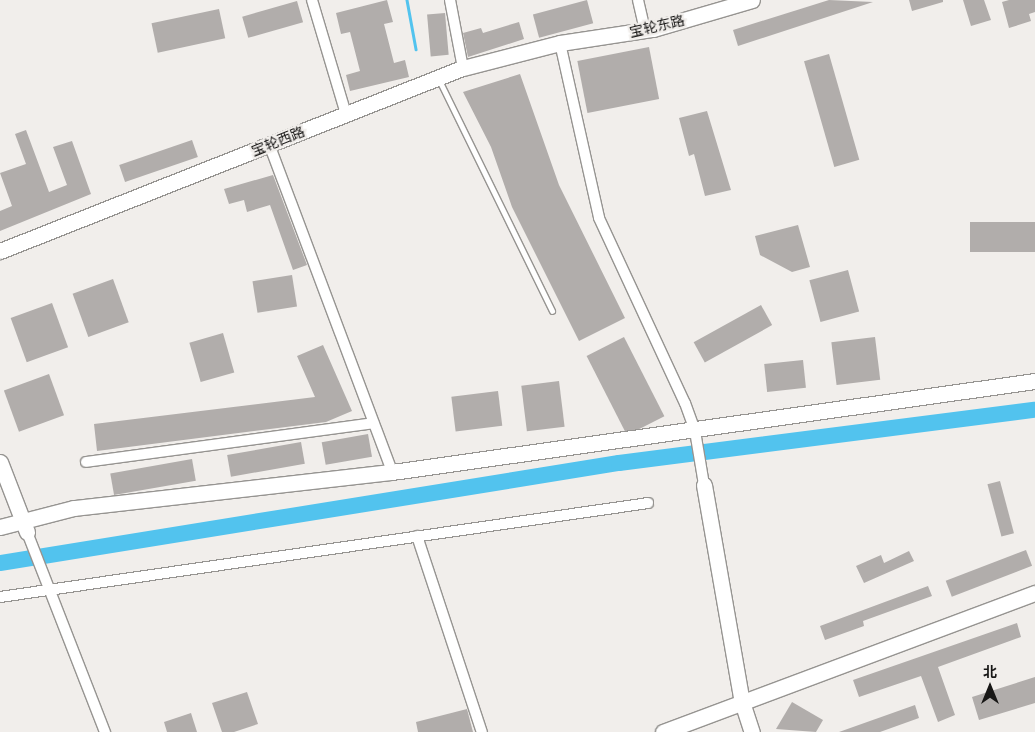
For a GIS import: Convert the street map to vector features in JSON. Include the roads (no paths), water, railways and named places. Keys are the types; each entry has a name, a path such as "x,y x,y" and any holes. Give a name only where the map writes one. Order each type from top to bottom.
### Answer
{"street":[{"path":"312,0 346,114"},
{"path":"450,0 463,68"},
{"path":"638,0 645,30"},
{"name":"宝轮东路","path":"560,43 645,30 752,0"},
{"path":"560,43 599,218 686,403 696,436 742,702 752,732"},
{"name":"宝轮西路","path":"0,250 463,68 560,43"},
{"path":"269,144 392,472"},
{"path":"0,527 25,527 74,508 696,436 1035,380"},
{"path":"86,462 373,423"},
{"path":"0,462 105,732"},
{"path":"0,597 48,585 417,536 648,502"},
{"path":"417,536 482,732"},
{"path":"663,732 1035,594"}],"lane":[{"path":"438,78 552,311"}],"waterway":[{"path":"407,0 416,49"},
{"path":"0,563 619,463 1035,410"}]}
